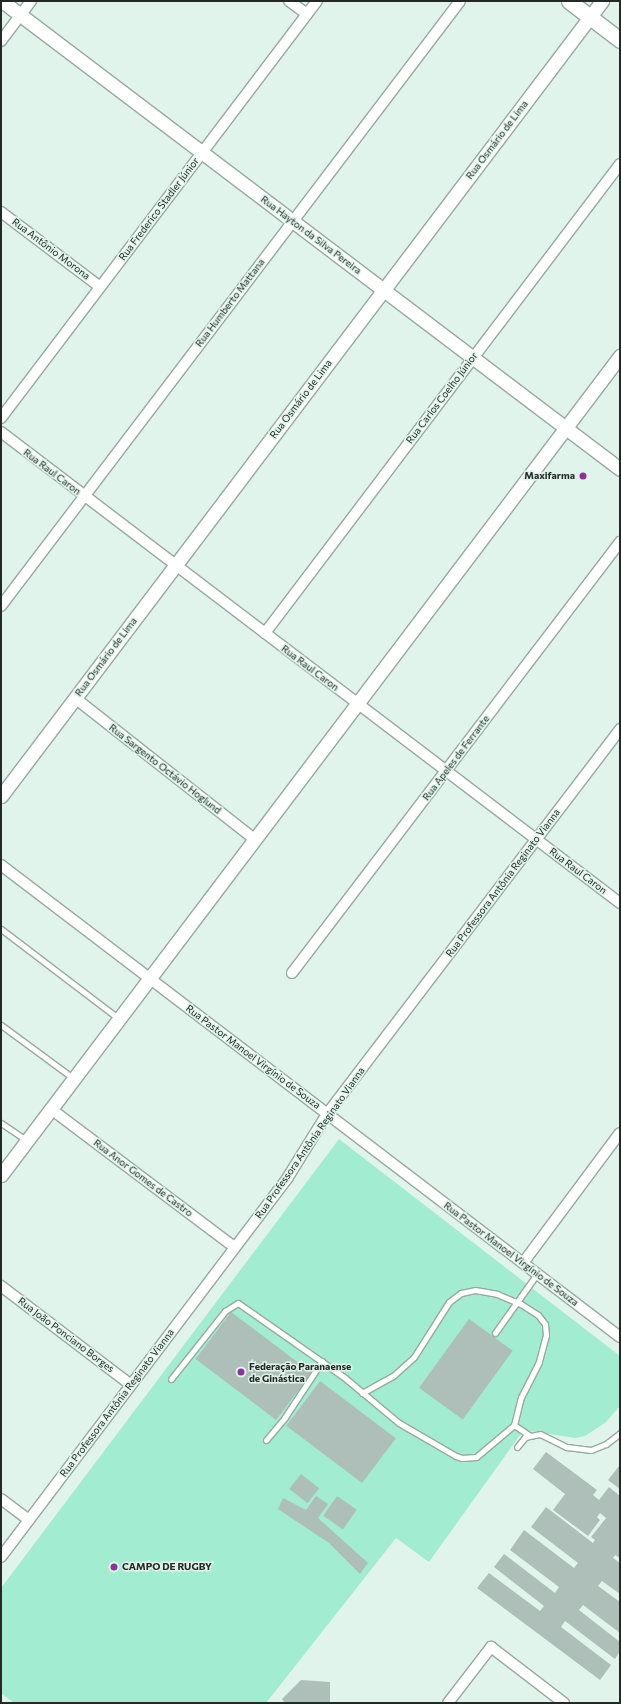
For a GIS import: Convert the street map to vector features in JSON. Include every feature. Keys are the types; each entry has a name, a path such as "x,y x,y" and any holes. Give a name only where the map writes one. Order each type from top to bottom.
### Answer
{"main road":[{"path":"569,1 620,40"}],"street":[{"name":"Rua Hayton da Silva Pereira","path":"2,1 620,469"},
{"path":"1,41 31,1"},
{"path":"289,1 307,14"},
{"name":"Rua Frederico Stadler Júnior","path":"1,418 317,1"},
{"name":"Rua Humberto Mattana","path":"1,606 460,1"},
{"name":"Rua Osmário de Lima","path":"1,796 602,1"},
{"name":"Rua Carlos Coelho Júnior","path":"265,633 620,164"},
{"name":"Rua Antônio Morona","path":"1,212 100,287"},
{"path":"1,1175 620,356"},
{"name":"Rua Raul Caron","path":"1,432 620,903"},
{"name":"Rua Apeles de Ferrante","path":"292,973 620,542"},
{"name":"Rua Sargento Octávio Hoglund","path":"75,698 254,839"},
{"name":"Rua Professora Antônia Reginato Vianna","path":"1,1557 288,1177 328,1114 620,729"},
{"name":"Rua Pastor Manoel Virgínio de Souza","path":"1,865 620,1337"},
{"name":"Rua Anor Gomes de Castro","path":"51,1108 234,1247"},
{"path":"523,1263 620,1133"},
{"name":"Rua João Ponciano Borges","path":"1,1286 131,1384"},
{"path":"1,1499 29,1520"},
{"path":"448,1703 491,1647 564,1703"}],"lane":[{"path":"1,929 119,1019"},
{"path":"1,1025 74,1079"},
{"path":"1,1123 26,1141"},
{"path":"494,1333 537,1274"},
{"path":"171,1380 225,1311 238,1303 265,1325 322,1361 400,1424 462,1458 476,1457 514,1425 521,1397 536,1372 546,1335 545,1324 538,1316 517,1302 497,1294 475,1290 460,1292 449,1302 414,1357 393,1376 362,1393"},
{"path":"266,1440 285,1417 322,1361"},
{"path":"514,1425 529,1435"},
{"path":"517,1447 524,1437 540,1434 567,1447 582,1450 606,1444 620,1433"}],"green space":[{"path":"339,1139 620,1356 620,1406 605,1423 585,1436 576,1438 529,1431 520,1435 429,1562 396,1538 266,1703 14,1703 1,1693 1,1588"}],"building":[{"path":"231,1312 312,1373 276,1420 195,1359"},
{"path":"469,1319 513,1351 463,1420 419,1388"},
{"path":"320,1381 396,1438 362,1483 286,1426"},
{"path":"546,1452 597,1490 593,1495 599,1500 609,1487 620,1496 620,1558 615,1555 613,1558 620,1563 620,1594 602,1581 598,1586 620,1602 620,1633 583,1605 579,1610 620,1642 620,1651 615,1659 565,1621 561,1627 611,1665 600,1680 477,1588 489,1573 540,1611 544,1606 494,1567 504,1554 555,1593 559,1587 510,1550 524,1530 574,1568 578,1563 531,1527 546,1507 593,1543 595,1540 591,1537 606,1518 600,1513 597,1517 600,1520 588,1536 553,1510 565,1494 533,1469"},
{"path":"619,1466 620,1467 620,1489 608,1480"},
{"path":"301,1474 319,1488 307,1503 289,1489"},
{"path":"316,1496 328,1504 318,1518 368,1563 360,1574 329,1543 278,1509 283,1498 306,1510"},
{"path":"337,1496 357,1510 343,1529 323,1516"},
{"path":"301,1680 330,1682 330,1703 285,1703 282,1699"}],"place":[{"name":"Maxifarma","path":"583,476"},
{"name":"Federação Paranaense de Ginástica","path":"241,1372"},
{"name":"CAMPO DE RUGBY","path":"114,1567"}]}
